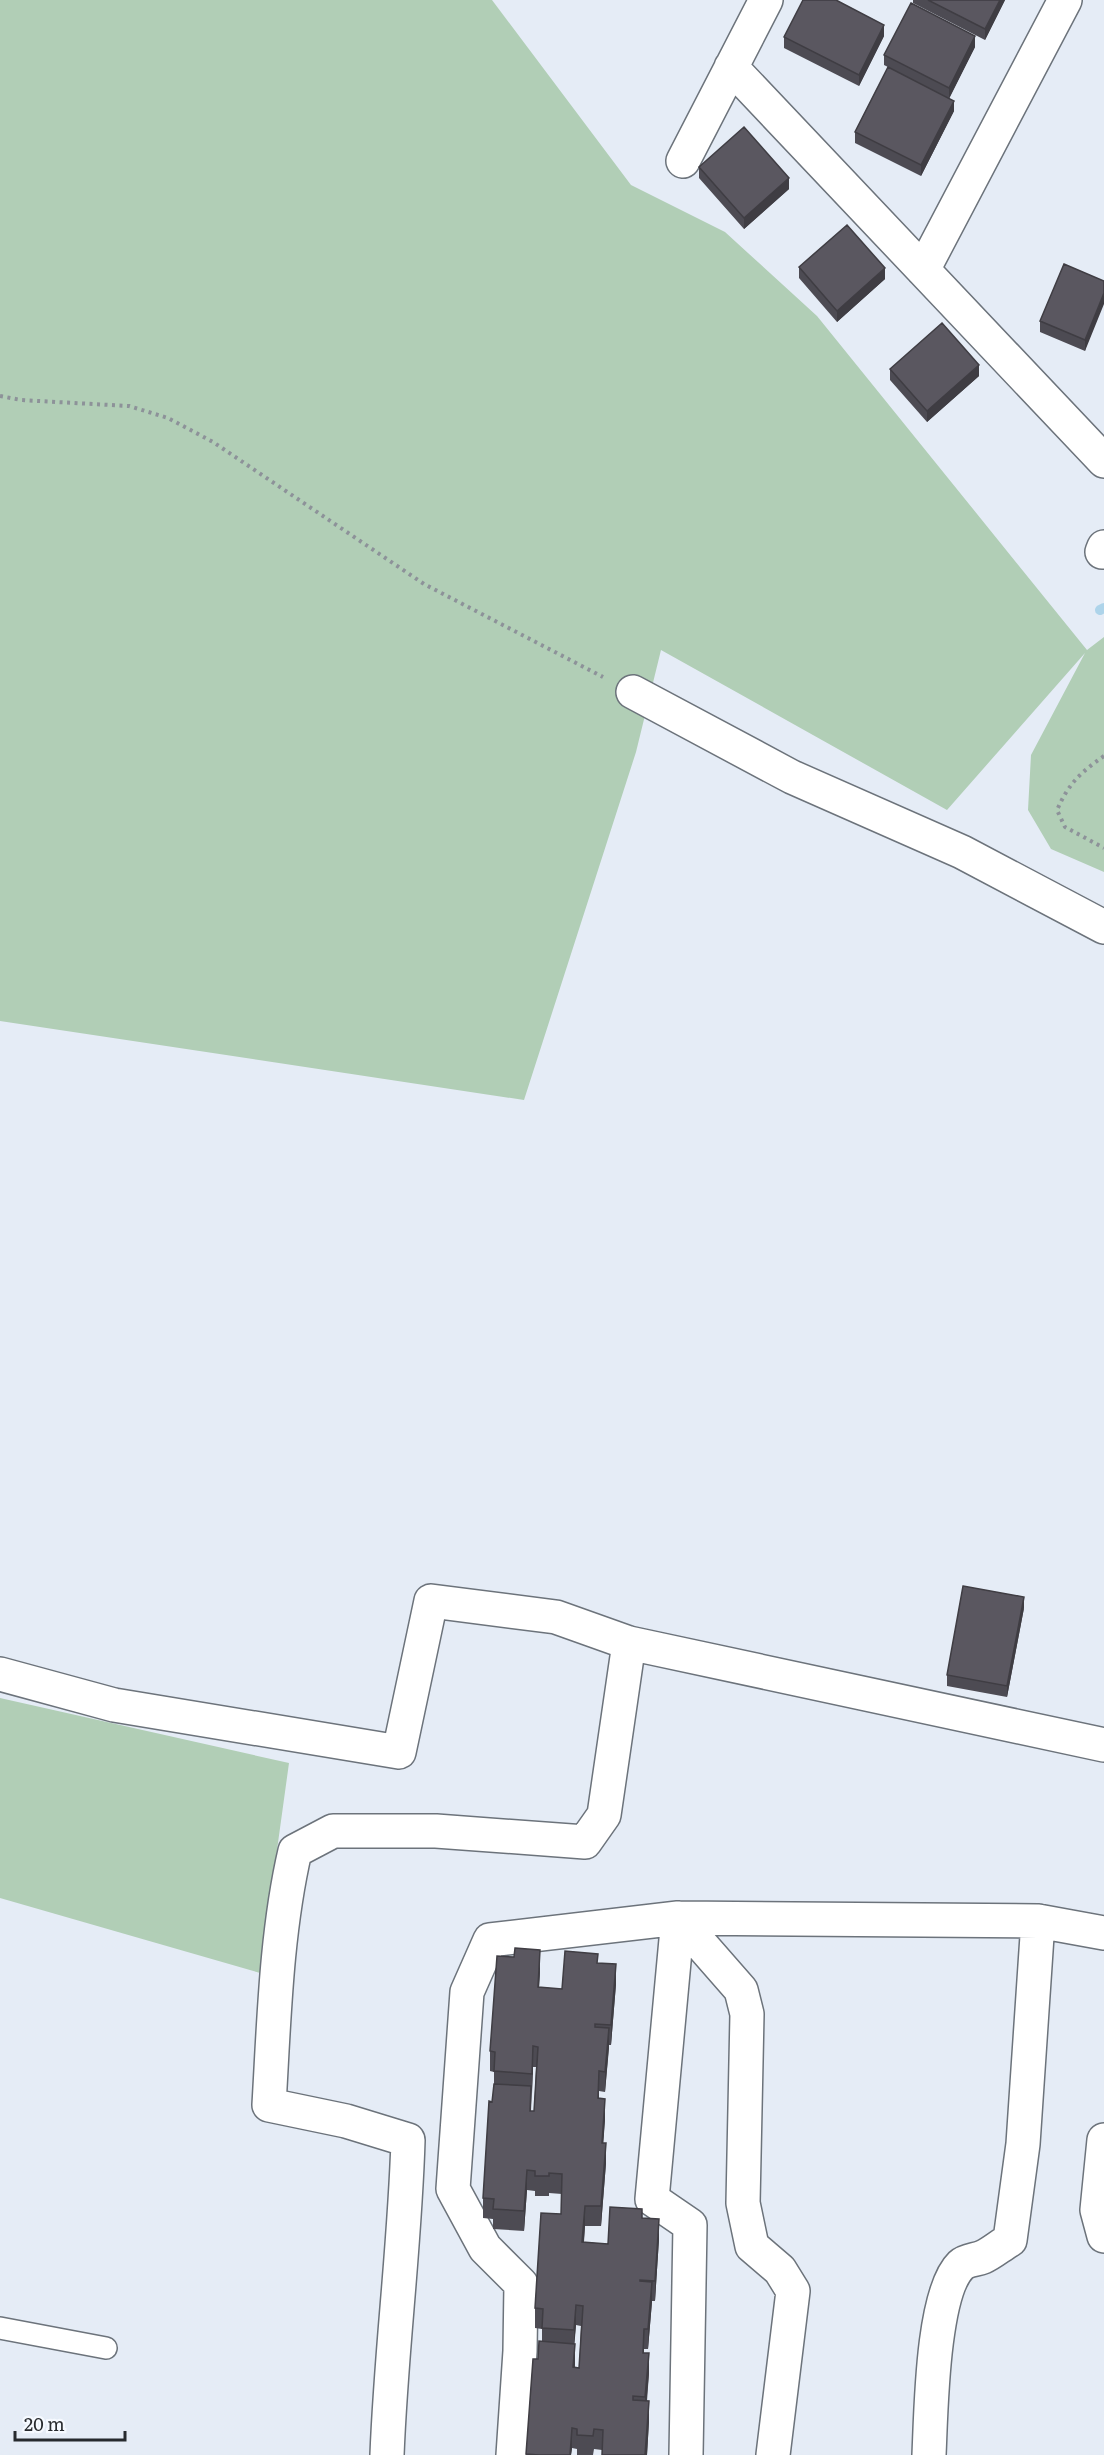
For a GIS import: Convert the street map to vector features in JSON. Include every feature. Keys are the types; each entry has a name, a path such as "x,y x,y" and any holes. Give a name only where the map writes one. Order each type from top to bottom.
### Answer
{"street":[{"path":"683,161 766,0"},
{"path":"923,270 1065,0"},
{"path":"731,67 1104,461"},
{"path":"633,692 792,777 962,852 1104,927"},
{"path":"0,1674 114,1705 399,1752 431,1601 556,1617 629,1643 1104,1745"},
{"path":"387,2455 408,2140 346,2121 269,2105 274,2019 287,1888 295,1851 333,1832 436,1831 585,1842 604,1815 629,1643"},
{"path":"678,1918 652,2199 690,2225 686,2455"},
{"path":"678,1918 741,1990 747,2014 743,2204 752,2246 780,2270 793,2291 773,2455"},
{"path":"513,2455 520,2351 521,2284 485,2248 453,2189 467,1992 490,1940 678,1918 1038,1921 1104,1933"},
{"path":"929,2455 934,2359 938,2329 951,2279 963,2263 984,2257 1010,2240 1023,2144 1038,1921"},
{"path":"1104,2140 1097,2210 1104,2236"}],"lane":[{"path":"0,2328 106,2348"}],"path":[{"path":"0,396 21,400 129,406 168,418 213,442 424,584 633,692"},
{"path":"1104,756 1080,772 1065,790 1057,810 1065,827 1104,848"}],"green space":[{"path":"0,0 492,0 631,185 725,232 817,316 1087,650 1104,637 1104,872 1051,849 1028,810 1031,755 1085,653 947,810 661,650 636,752 524,1100 0,1021"},
{"path":"0,1698 289,1763 260,1973 0,1898"}],"building":[{"path":"803,0 836,0 884,25 859,75 784,37"},
{"path":"928,0 1000,0 985,29"},
{"path":"911,3 975,36 949,88 884,55"},
{"path":"888,67 954,101 921,165 855,132"},
{"path":"744,127 789,178 744,218 699,167"},
{"path":"847,225 885,268 837,311 799,267"},
{"path":"1064,264 1104,281 1104,293 1085,340 1040,321"},
{"path":"942,323 979,365 927,411 890,369"},
{"path":"963,1586 1024,1597 1007,1686 947,1675"},
{"path":"515,1948 540,1950 538,1987 562,1989 565,1951 598,1954 597,1963 616,1964 611,2025 595,2024 595,2027 609,2028 605,2072 599,2071 598,2098 605,2099 602,2143 606,2143 601,2206 585,2206 582,2242 608,2244 610,2207 642,2209 642,2218 659,2219 655,2281 640,2280 652,2282 648,2329 644,2329 643,2353 649,2353 645,2397 633,2396 633,2400 649,2401 645,2455 602,2455 603,2430 594,2429 593,2436 577,2435 577,2429 572,2428 570,2455 526,2454 533,2359 538,2359 539,2341 575,2344 573,2367 579,2368 583,2306 576,2305 574,2330 542,2328 543,2309 535,2308 541,2213 561,2214 562,2174 549,2173 549,2176 535,2176 535,2171 527,2170 524,2211 493,2209 494,2199 483,2198 489,2101 492,2102 494,2084 531,2086 530,2111 534,2111 538,2047 533,2046 532,2074 494,2071 495,2052 490,2051 497,1956 514,1957"}],"waterway":[{"path":"1100,610 1104,608"}]}
